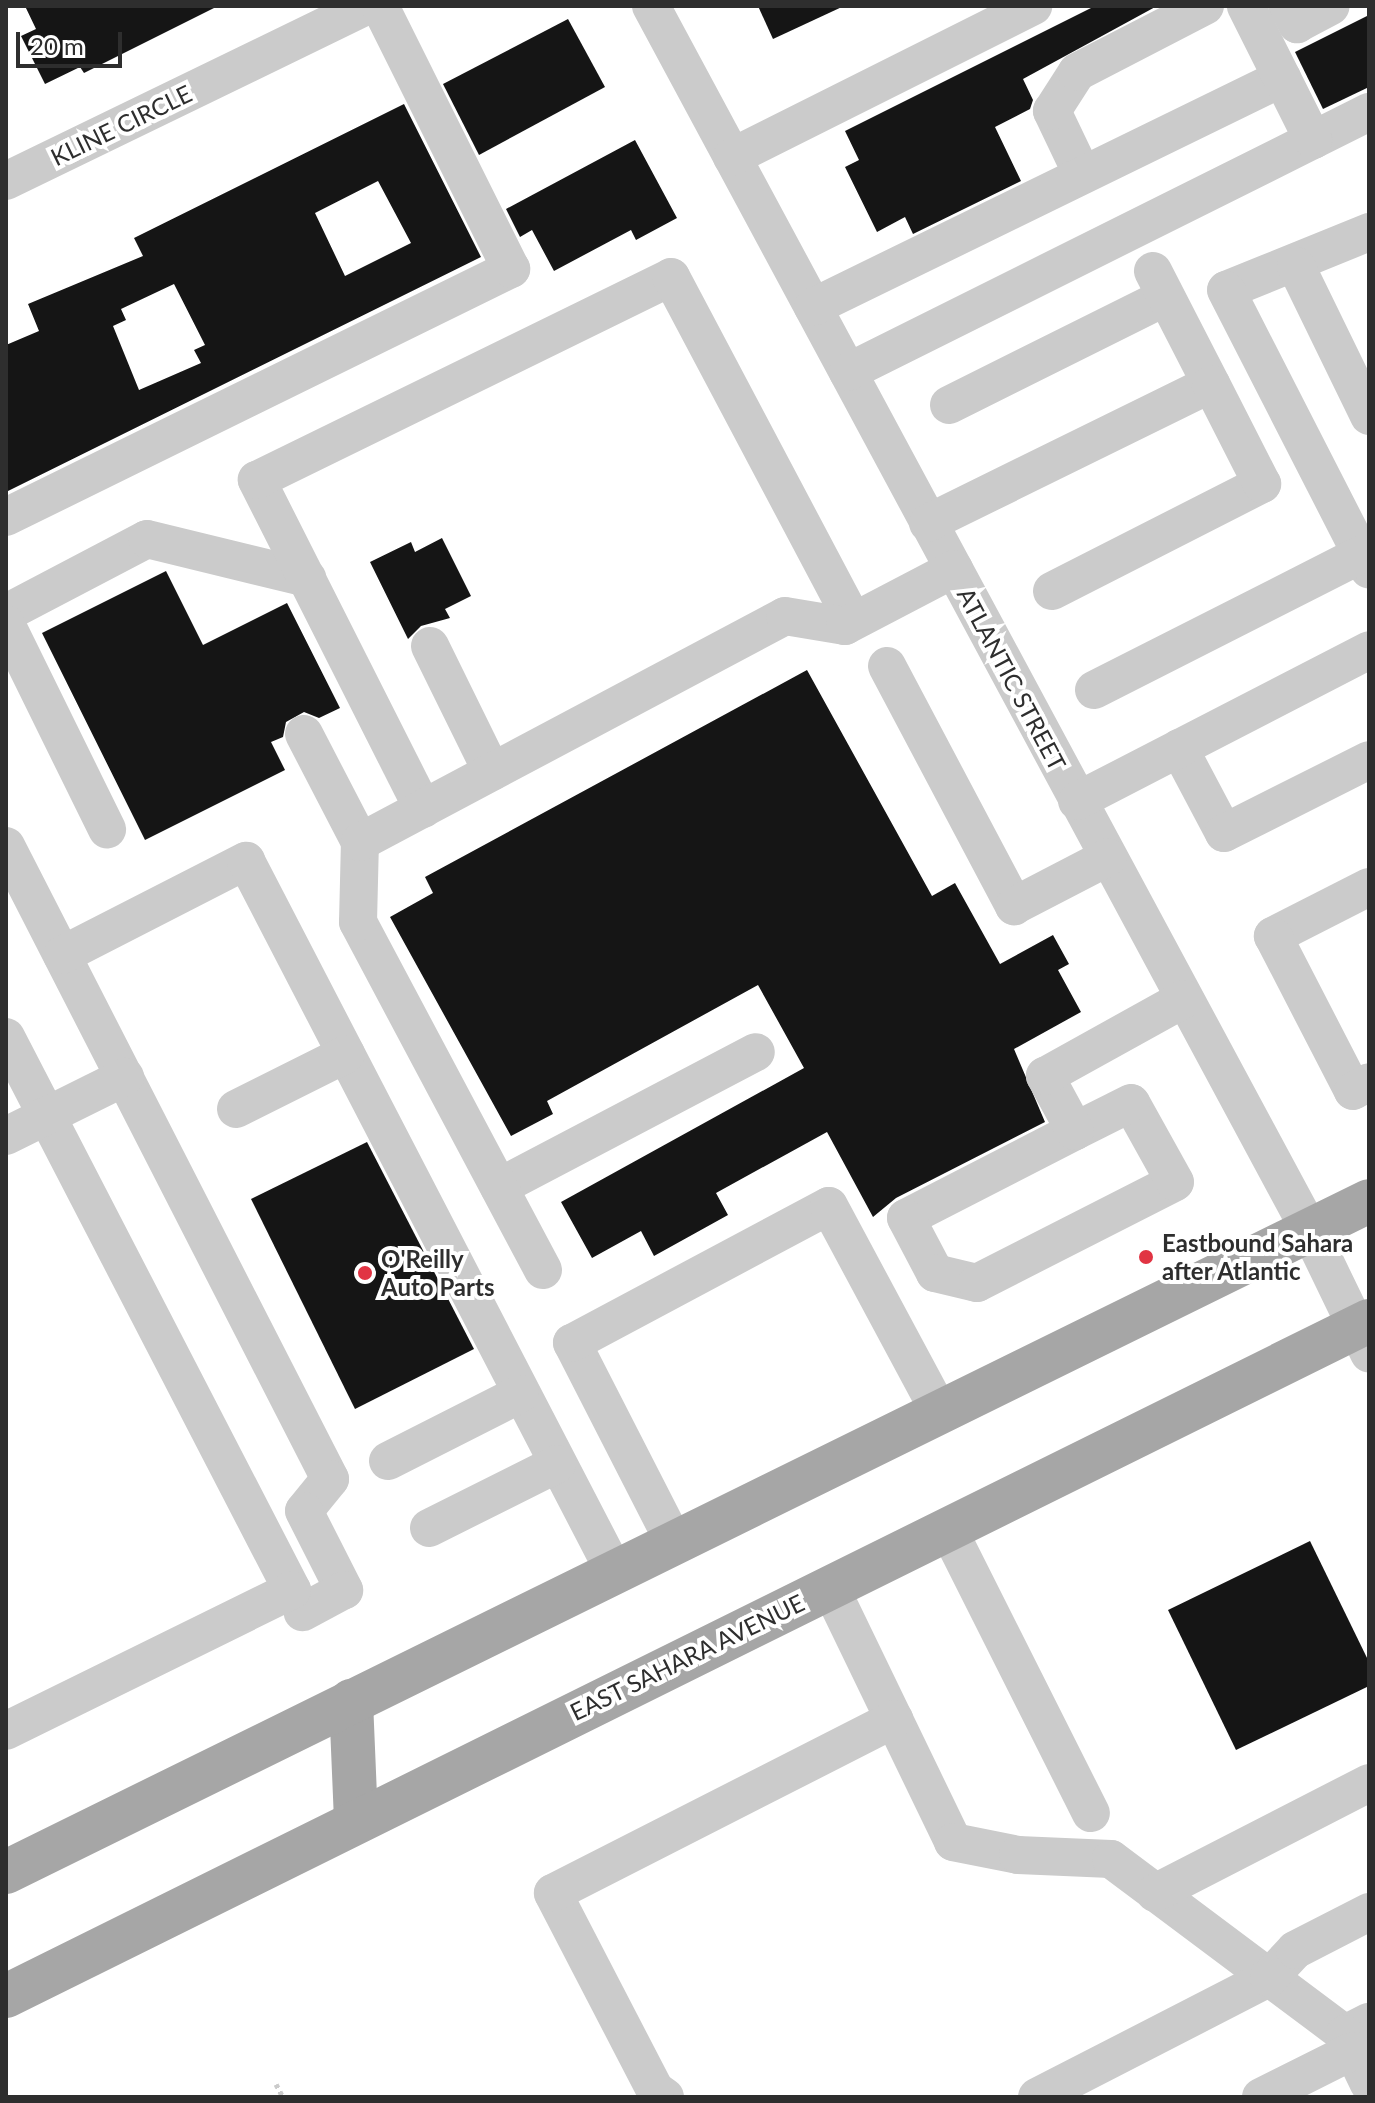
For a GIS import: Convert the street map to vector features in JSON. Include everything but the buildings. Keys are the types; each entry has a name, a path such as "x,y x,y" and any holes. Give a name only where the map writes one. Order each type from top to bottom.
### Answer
{"main road":[{"path":"6,1872 1369,1201"},
{"name":"EAST SAHARA AVENUE","path":"6,1996 948,1529 1365,1334"},
{"path":"351,1701 356,1820"}],"street":[{"name":"KLINE CIRCLE","path":"6,181 366,6"},
{"path":"6,517 511,269 380,6"},
{"name":"ATLANTIC STREET","path":"651,6 1365,1334"},
{"path":"732,157 1033,6"},
{"path":"1082,174 1052,111 1077,72 1205,6"},
{"path":"1246,6 1313,140"},
{"path":"1287,6 1297,24 1331,6"},
{"path":"813,307 1282,78"},
{"path":"848,372 1369,112"},
{"path":"1094,690 1365,561 1226,290 1296,266 1369,232"},
{"path":"1296,266 1369,416"},
{"path":"423,809 257,480 671,277 853,621"},
{"path":"949,405 1159,284 1262,484 1052,591"},
{"path":"928,523 1211,384"},
{"path":"6,613 147,539 307,578"},
{"path":"360,842 785,616 845,626 954,569"},
{"path":"6,624 107,829"},
{"path":"430,646 492,772"},
{"path":"1077,801 1369,650"},
{"path":"887,666 1014,906 1108,857"},
{"path":"304,734 360,842 358,922 543,1270"},
{"path":"1179,748 1224,833 1369,760"},
{"path":"6,846 330,1479 304,1511 344,1590 303,1612"},
{"path":"62,955 246,861 614,1571"},
{"path":"1369,887 1273,936 1353,1091 1369,1082"},
{"path":"1075,1131 1045,1076 1184,999"},
{"path":"6,1037 292,1590 6,1731"},
{"path":"499,1187 756,1052"},
{"path":"236,1109 346,1054"},
{"path":"6,1136 125,1077"},
{"path":"851,1247 906,1218 1075,1131 1131,1103 1175,1182 977,1283 935,1273 906,1218"},
{"path":"674,1542 572,1343 829,1206 939,1411"},
{"path":"388,1461 520,1394"},
{"path":"429,1528 557,1464"},
{"path":"948,1529 1091,1813"},
{"path":"830,1587 953,1842 1018,1855 1111,1859 1359,2048 1261,2097"},
{"path":"665,2097 655,2090 553,1893 894,1719"},
{"path":"1155,1893 1369,1783"},
{"path":"1037,2097 1269,1978 1295,1950 1369,1912"}],"path":[{"path":"276,2084 283,2097"}],"place":[{"name":"Eastbound Sahara after Atlantic","path":"1146,1257"},
{"name":"O'Reilly Auto Parts","path":"365,1273"}]}
